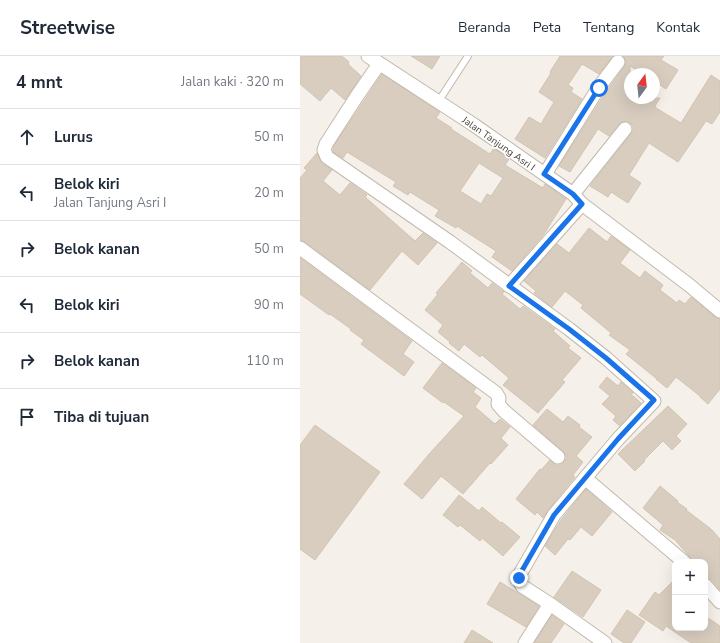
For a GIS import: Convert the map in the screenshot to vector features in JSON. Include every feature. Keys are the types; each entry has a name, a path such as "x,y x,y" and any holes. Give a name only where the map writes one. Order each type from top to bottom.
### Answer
{"street":[{"name":"Jalan Tanjung Asri I","path":"368,56 474,124 573,194 582,204 689,285 720,311"},
{"path":"544,174 599,88 618,62"},
{"path":"379,64 356,96 326,144 324,150 327,157 450,242 569,329 606,358 654,400 618,439 554,515 519,578 522,586 605,643"},
{"path":"573,194 625,129"},
{"path":"509,286 582,204"},
{"path":"300,248 496,393 499,398 498,404 504,412 558,457"},
{"path":"585,478 680,559"},
{"path":"708,588 720,602"},
{"path":"525,643 550,604"}],"lane":[{"path":"438,102 468,56"}],"building":[{"path":"300,56 342,56 361,76 345,100 331,88 320,101 300,84"},
{"path":"411,56 440,56 432,69"},
{"path":"560,56 613,56 599,74 582,64 568,85 573,88 571,92 582,99 545,158 515,139 529,117 541,124 554,102 539,92"},
{"path":"623,56 664,56 661,60 678,70 666,89 660,85 660,68 633,68 630,66 630,68 624,68 624,104 656,104 656,108 681,123 711,75 720,81 720,112 712,124 706,121 678,162 649,143 629,175 641,183 628,203 611,192 608,197 590,186 633,131 633,126 630,123 626,121 622,122 609,136 598,129 570,172 559,166 606,92 624,67 626,63"},
{"path":"382,74 440,112 436,118 452,128 451,129 490,154 494,148 509,159 505,165 543,188 545,184 566,199 544,234 512,271 492,257 496,251 457,226 456,228 435,216 439,210 410,192 408,195 393,186 396,182 347,152 343,158 333,152 333,147","holes":["479,163 503,178 491,196 487,194 481,204 460,191"]},
{"path":"317,153 322,163 332,170 323,181 340,195 350,183 367,195 365,197 415,241 423,233 437,243 418,265 402,251 370,290 305,242 300,240 300,178 307,170 304,168"},
{"path":"589,228 607,242 611,236 630,250 620,263 640,278 645,271 663,285 660,290 677,303 679,300 685,304 691,297 715,317 720,319 720,389 708,404 676,377 667,388 626,354 630,350 609,335 611,333 581,308 583,305 565,291 552,307 534,293 536,291 524,281 557,244 569,253"},
{"path":"300,258 412,341 403,354 414,362 404,376 361,344 364,340 350,330 351,329 300,294"},
{"path":"462,262 472,271 470,273 488,288 492,283 504,292 502,294 520,309 523,306 555,329 553,331 570,346 568,348 581,358 562,380 565,382 538,413 503,385 509,378 482,355 480,357 464,344 459,351 449,343 450,342 438,332 443,325 425,310 438,294 436,293"},
{"path":"442,363 476,388 473,392 481,398 475,407 495,424 500,419 510,427 501,438 508,445 463,494 441,476 422,499 404,484 464,416 423,388"},
{"path":"607,377 618,386 621,382 641,403 620,426 613,420 616,416 602,404 610,396 599,387"},
{"path":"668,406 687,424 676,436 681,441 672,450 663,441 635,471 618,454"},
{"path":"547,409 563,422 568,416 592,437 576,456 583,462 573,475 575,477 543,518 537,512 535,515 516,499 540,469 541,470 550,460 556,465 560,465 566,459 566,455 563,451 533,425"},
{"path":"315,425 380,472 315,560 300,549 300,445"},
{"path":"660,486 687,509 686,510 711,529 720,539 720,590 711,579 708,578 708,559 691,559 675,540 660,530 663,525 643,508"},
{"path":"586,489 612,512 592,536 581,527 570,540 568,539 555,555 545,546 561,520"},
{"path":"459,495 479,511 482,507 520,537 503,556 482,538 480,541 460,525 458,527 443,515"},
{"path":"572,571 601,590 583,617 554,597"},
{"path":"500,582 539,606 526,627 487,604"},
{"path":"672,582 672,630 666,626 663,631 639,615 655,592 659,595"},
{"path":"627,610 645,622 631,643 624,643 611,634"},
{"path":"552,615 564,624 551,643 534,643"},
{"path":"708,618 720,626 720,643 691,643 673,631 708,631"},
{"path":"472,630 493,643 464,643"}],"route":[{"path":"519,578 554,515 618,439 654,400 606,358 569,329 509,286 582,204 573,194 544,174 599,88"}]}
